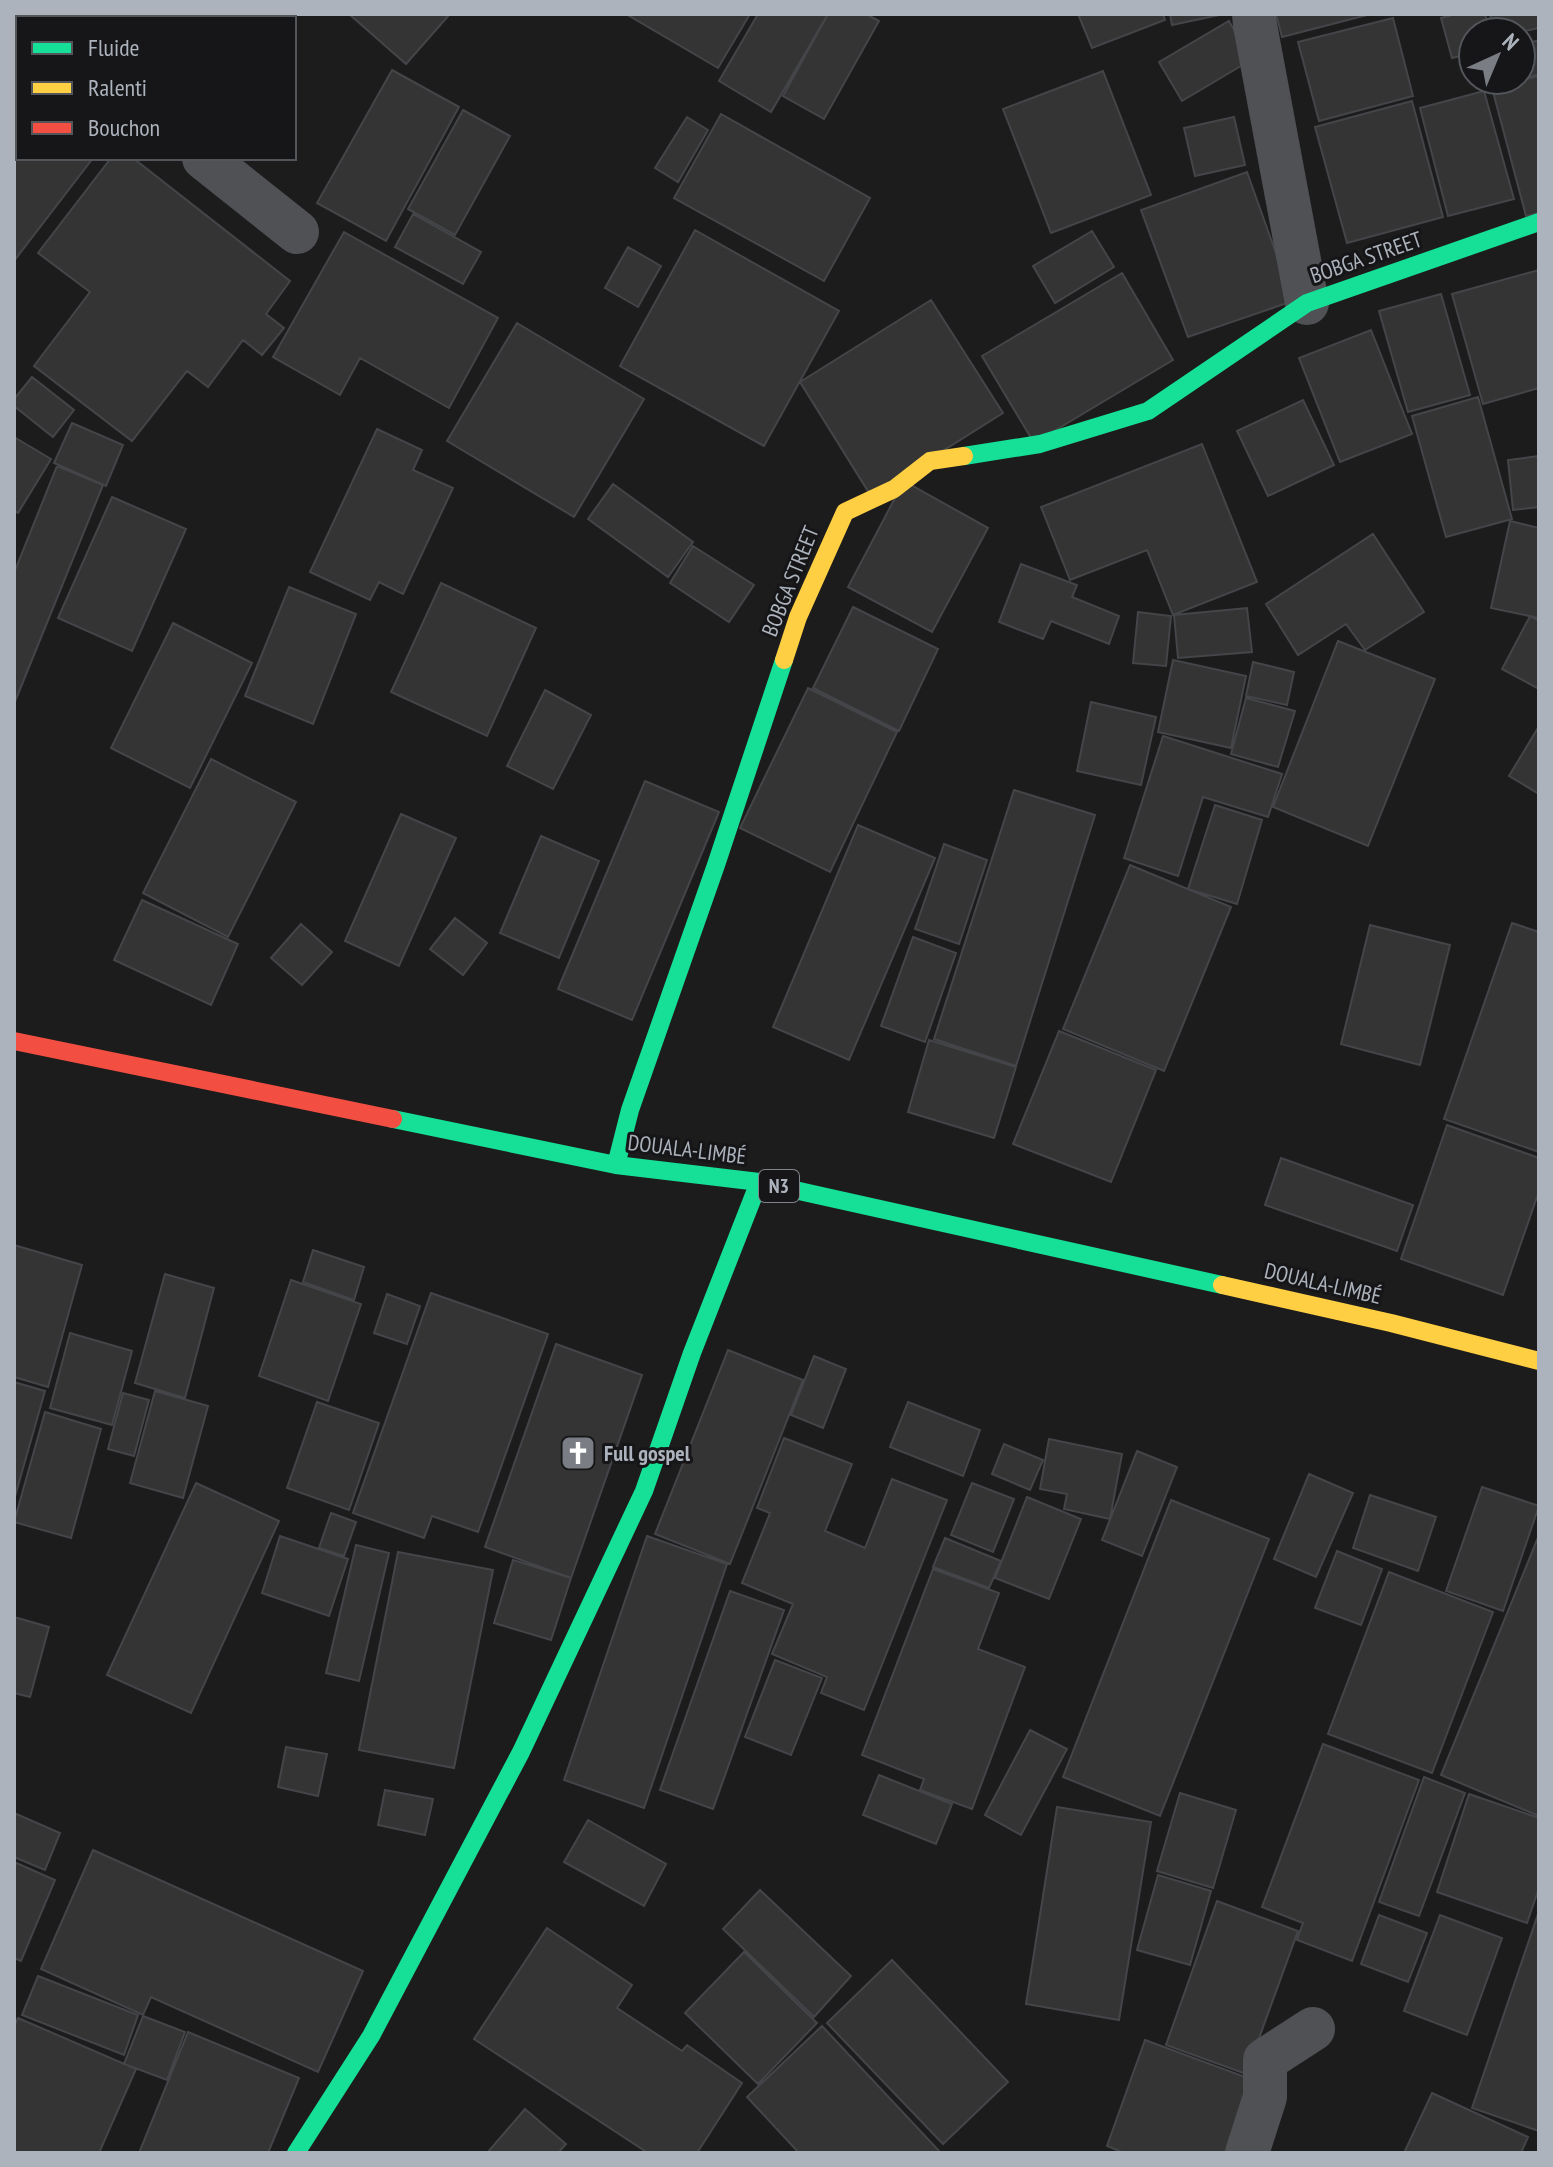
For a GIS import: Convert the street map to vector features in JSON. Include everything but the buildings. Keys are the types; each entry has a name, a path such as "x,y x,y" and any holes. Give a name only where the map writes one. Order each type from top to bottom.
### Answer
{"main road":[{"name":"BOBGA STREET","path":"616,1165 630,1110 721,851 798,617 845,512 894,489 930,461 1040,444 1148,411 1307,303 1539,222"},
{"name":"DOUALA-LIMBÉ","path":"14,1041 616,1165 759,1182 1391,1323 1539,1361"},
{"path":"296,2153 371,2036 521,1752 644,1491 692,1353 759,1182"}],"street":[{"path":"1254,14 1307,303"},
{"path":"207,160 297,232"},
{"path":"1247,2153 1265,2097 1265,2060 1313,2029"}],"traffic: fast":[{"path":"964,456 1040,444 1148,411 1307,303 1539,222"},
{"path":"616,1165 630,1110 784,660"},
{"path":"393,1119 616,1165 759,1182 1222,1285"},
{"path":"296,2153 371,2036 521,1752 644,1491 692,1353 759,1182"}],"traffic: slow":[{"path":"784,660 798,617 845,512 894,489 930,461 964,456"},
{"path":"1222,1285 1391,1323 1539,1361"}],"traffic: jam":[{"path":"14,1041 393,1119"}],"place":[{"name":"Full gospel","path":"578,1453"}]}
